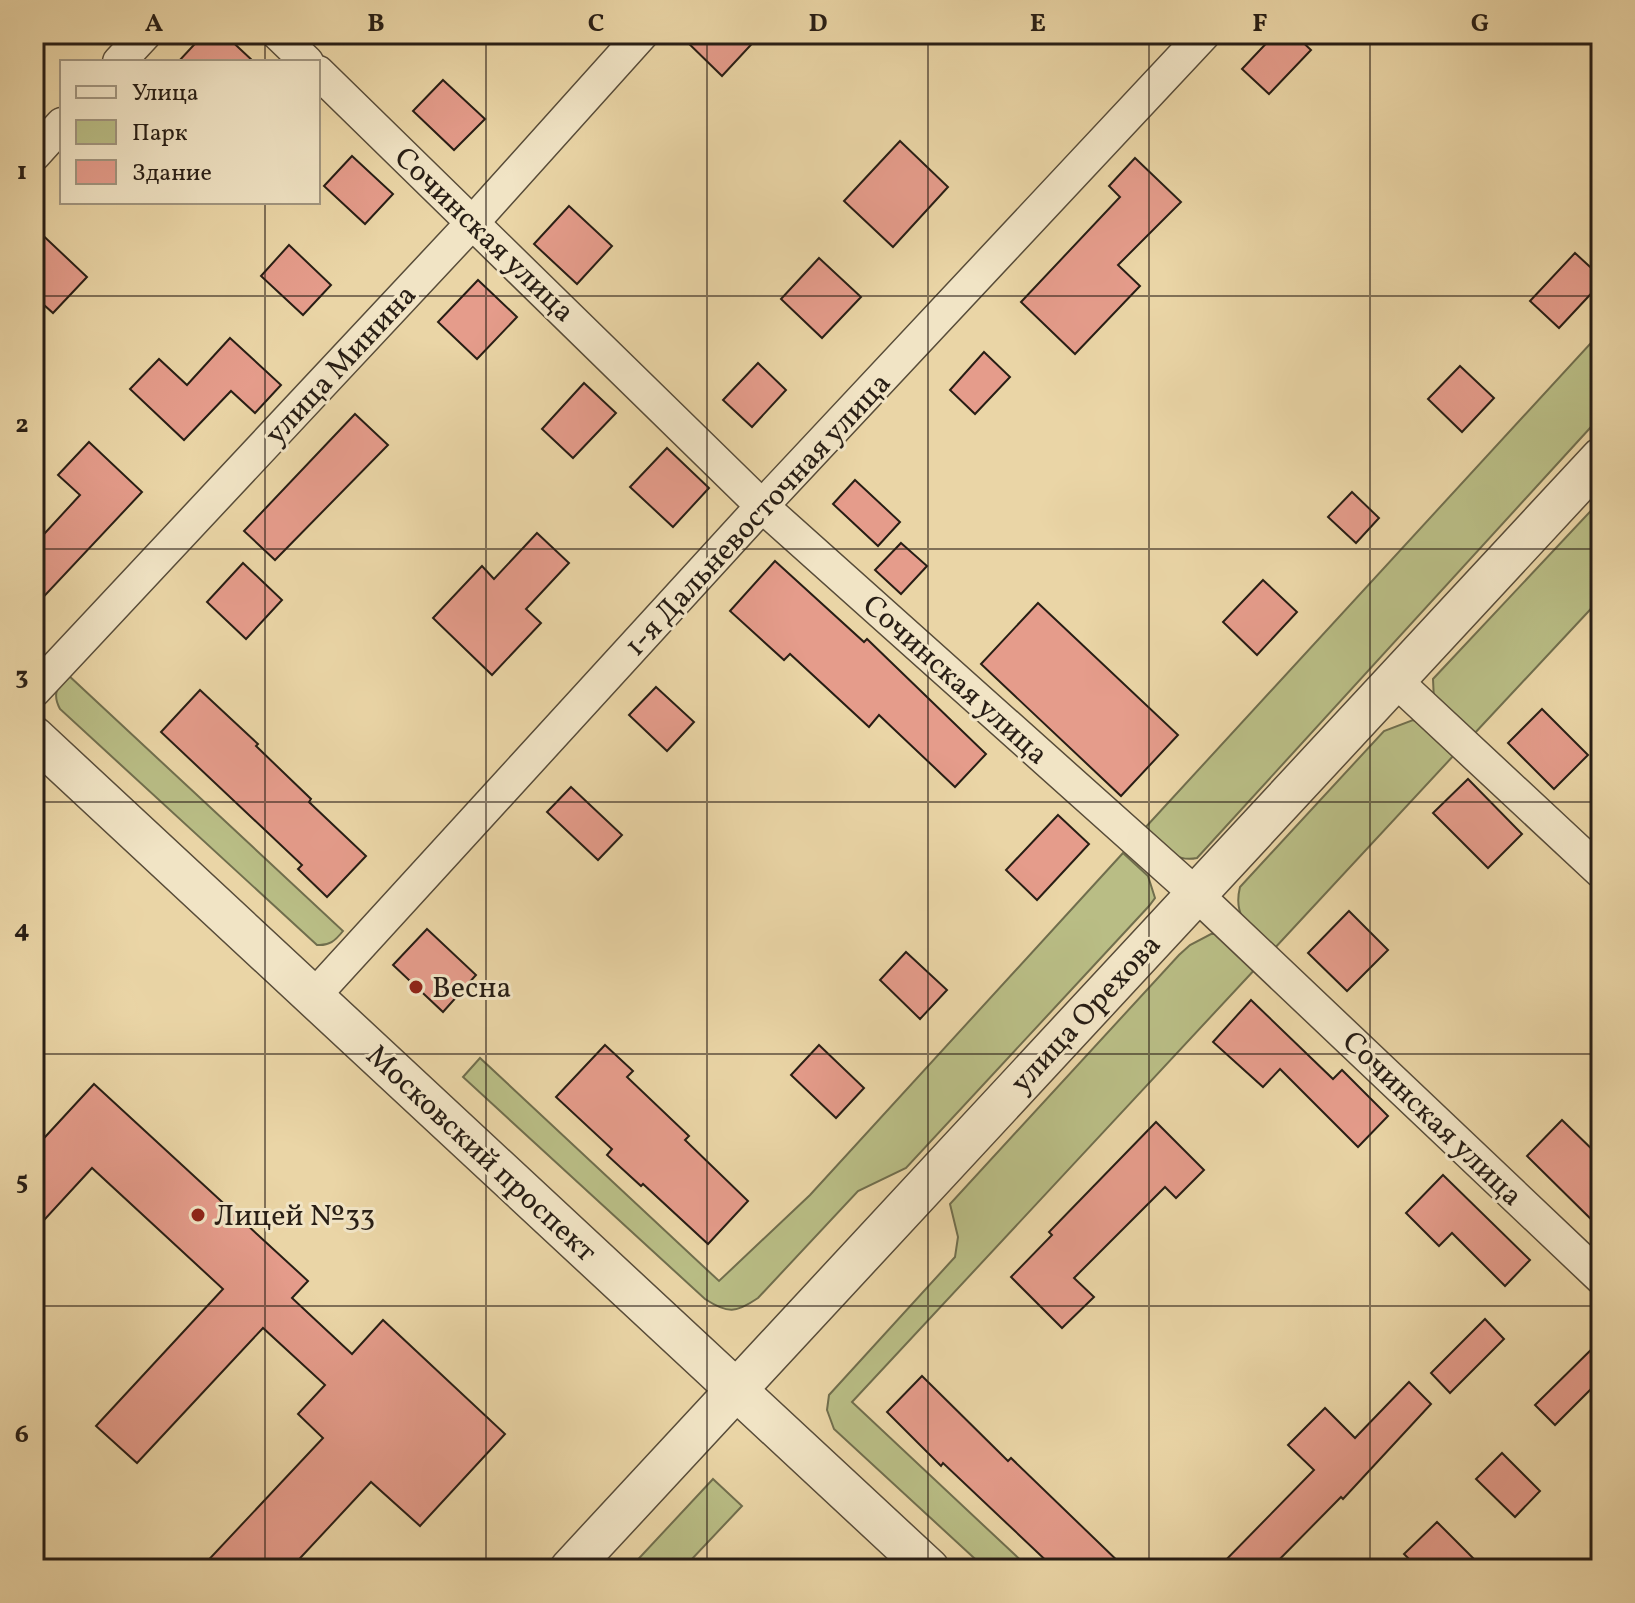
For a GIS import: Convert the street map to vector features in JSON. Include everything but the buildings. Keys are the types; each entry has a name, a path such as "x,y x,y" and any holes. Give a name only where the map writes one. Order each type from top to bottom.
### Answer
{"street":[{"path":"121,60 145,34"},
{"path":"278,34 305,60"},
{"name":"улица Минина","path":"34,691 473,222 642,34"},
{"name":"1-я Дальневосточная улица","path":"313,997 762,506 1204,34"},
{"name":"Сочинская улица","path":"320,74 762,506 1196,894 1601,1278"},
{"path":"34,155 60,126"},
{"name":"улица Орехова","path":"570,1569 1601,458"},
{"path":"1395,680 1601,872"},
{"name":"Московский проспект","path":"34,737 929,1569"}],"green space":[{"path":"1601,332 1601,416 1197,858 1181,858 1162,847 1144,829"},
{"path":"1601,500 1601,598 1473,735 1434,701 1433,679"},
{"path":"67,674 343,931 337,938 328,944 317,945 60,709 57,691"},
{"path":"1413,720 1424,725 1455,754 1273,950 1241,915 1240,887 1384,731"},
{"path":"1123,853 1148,876 1155,898 1149,906 906,1168 858,1191 758,1298 744,1307 726,1309 705,1299 463,1077 480,1058 719,1281 810,1195"},
{"path":"1211,934 1220,934 1258,966 852,1402 1030,1569 986,1569 834,1429 827,1410 829,1395 955,1257 958,1237 950,1204 1179,955"},
{"path":"713,1479 742,1506 690,1561 692,1569 629,1569"}],"place":[{"name":"Весна","path":"416,987"},
{"name":"Лицей №33","path":"198,1215"}]}
